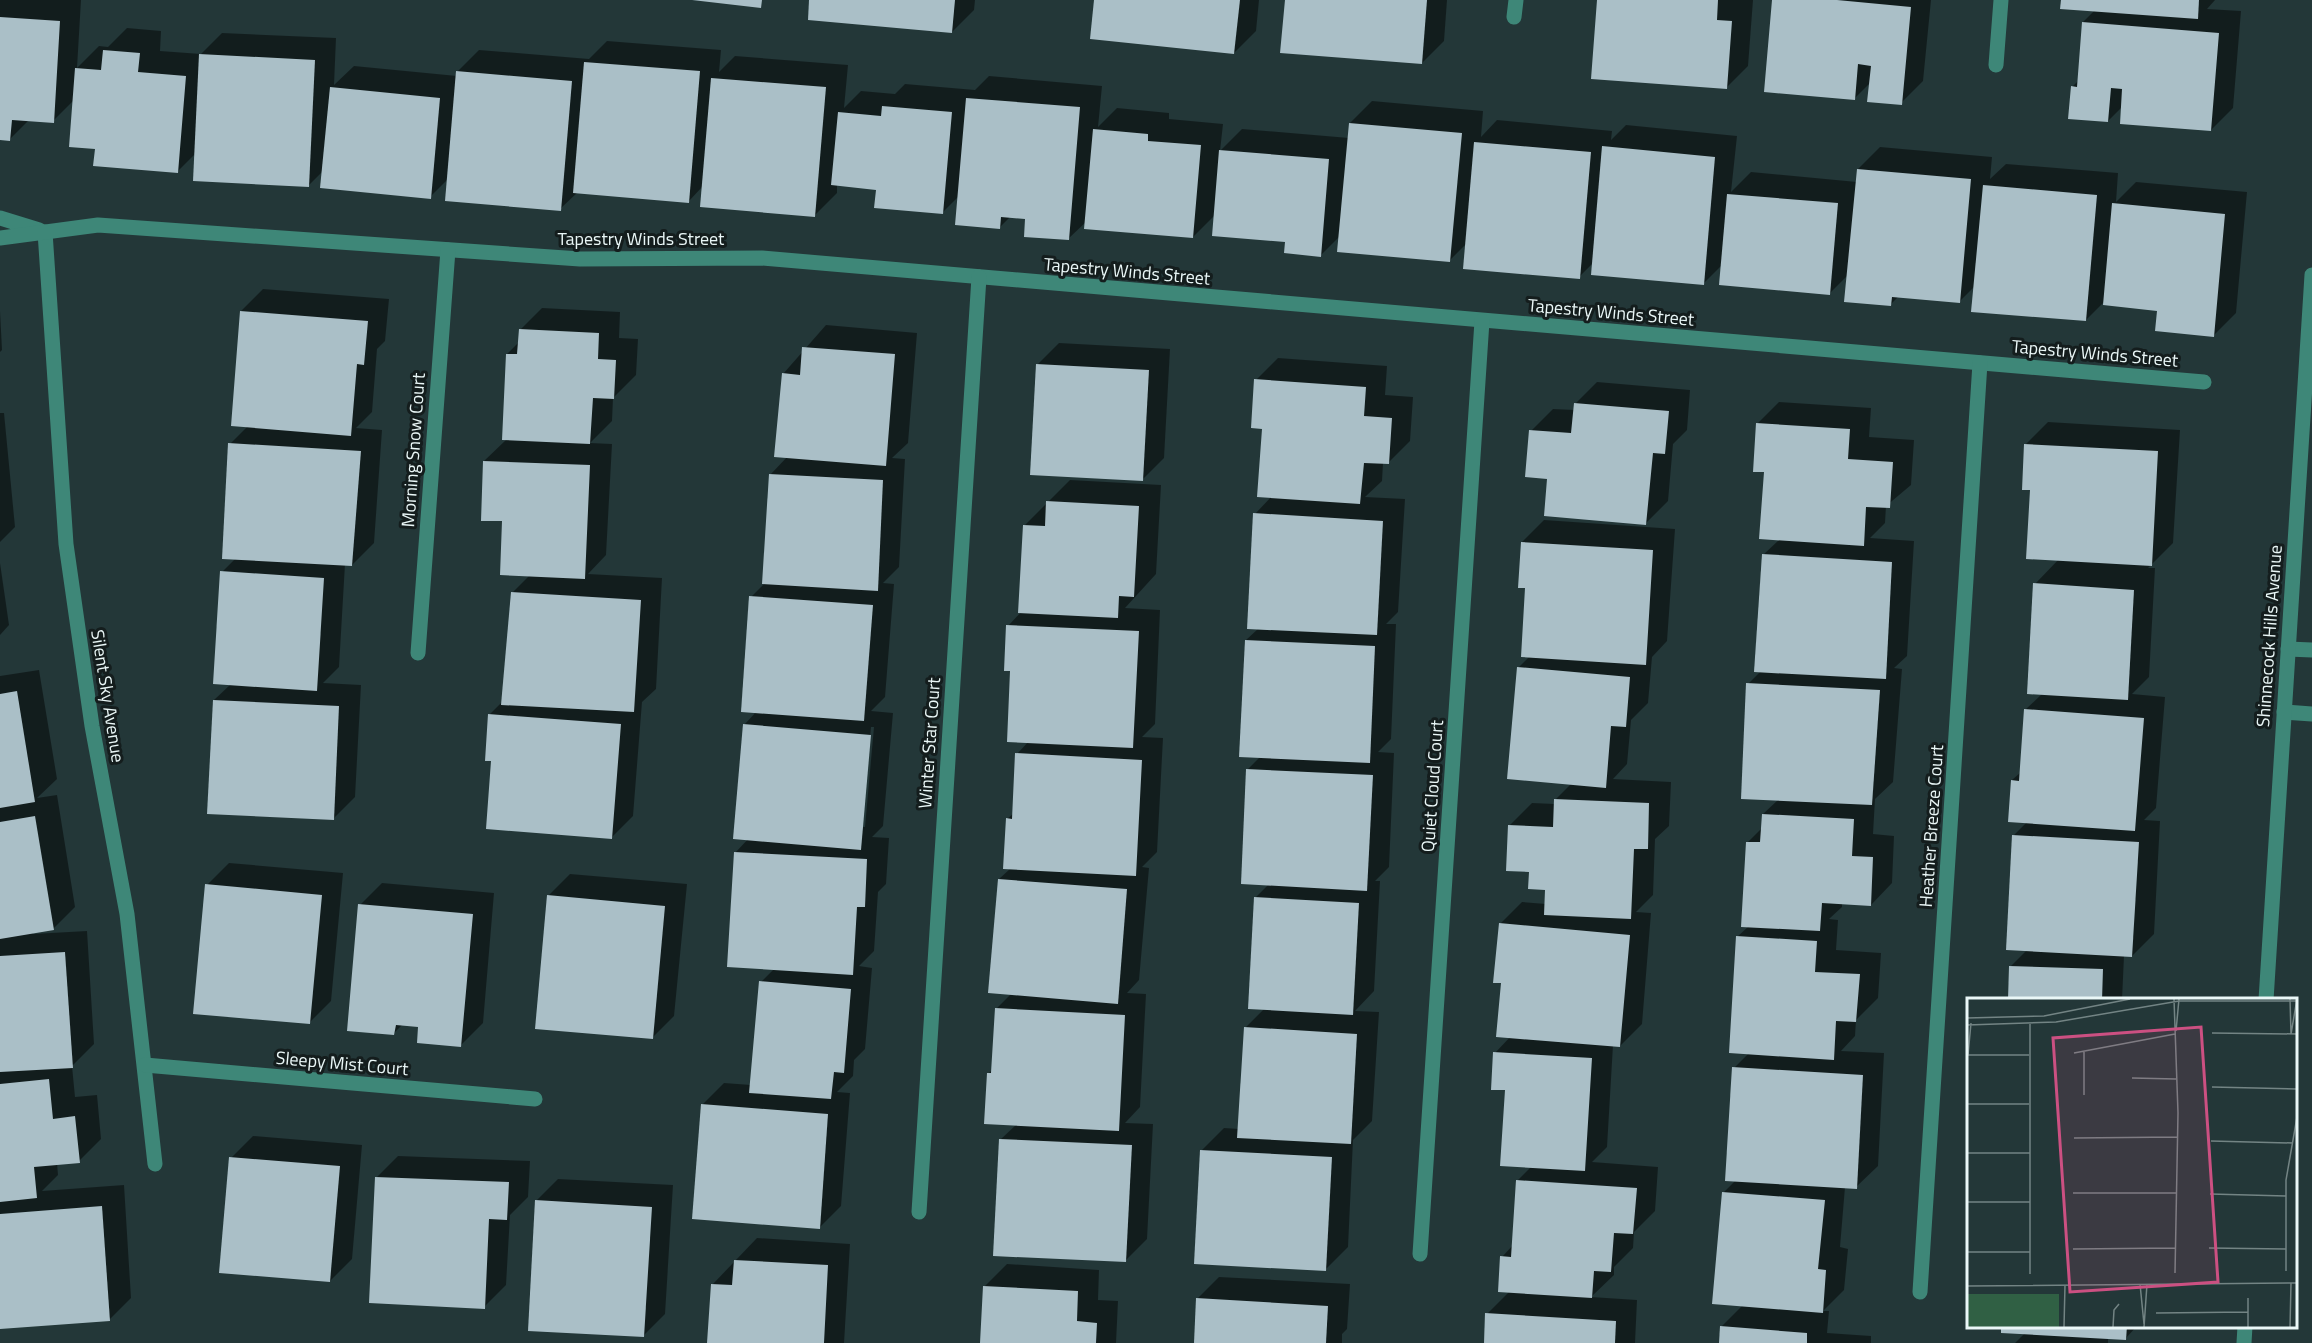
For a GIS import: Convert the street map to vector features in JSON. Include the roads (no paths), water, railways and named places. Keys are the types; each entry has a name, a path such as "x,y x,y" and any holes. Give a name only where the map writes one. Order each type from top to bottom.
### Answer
{"street":[{"path":"1514,16 1516,0"},
{"path":"1996,65 2001,0"},
{"name":"Tapestry Winds Street","path":"0,218 45,232"},
{"name":"Tapestry Winds Street","path":"0,238 98,225 579,259 762,258 2204,382"},
{"name":"Silent Sky Avenue","path":"45,232 66,544 92,726 127,914 155,1164"},
{"name":"Morning Snow Court","path":"418,653 448,250"},
{"name":"Shinnecock Hills Avenue","path":"2266,998 2312,275"},
{"name":"Winter Star Court","path":"919,1212 979,277"},
{"name":"Quiet Cloud Court","path":"1420,1254 1482,321"},
{"name":"Heather Breeze Court","path":"1920,1292 1980,363"},
{"path":"2288,649 2312,650"},
{"path":"2284,712 2312,714"},
{"name":"Sleepy Mist Court","path":"145,1065 535,1099"},
{"path":"2244,1343 2245,1328"}]}
